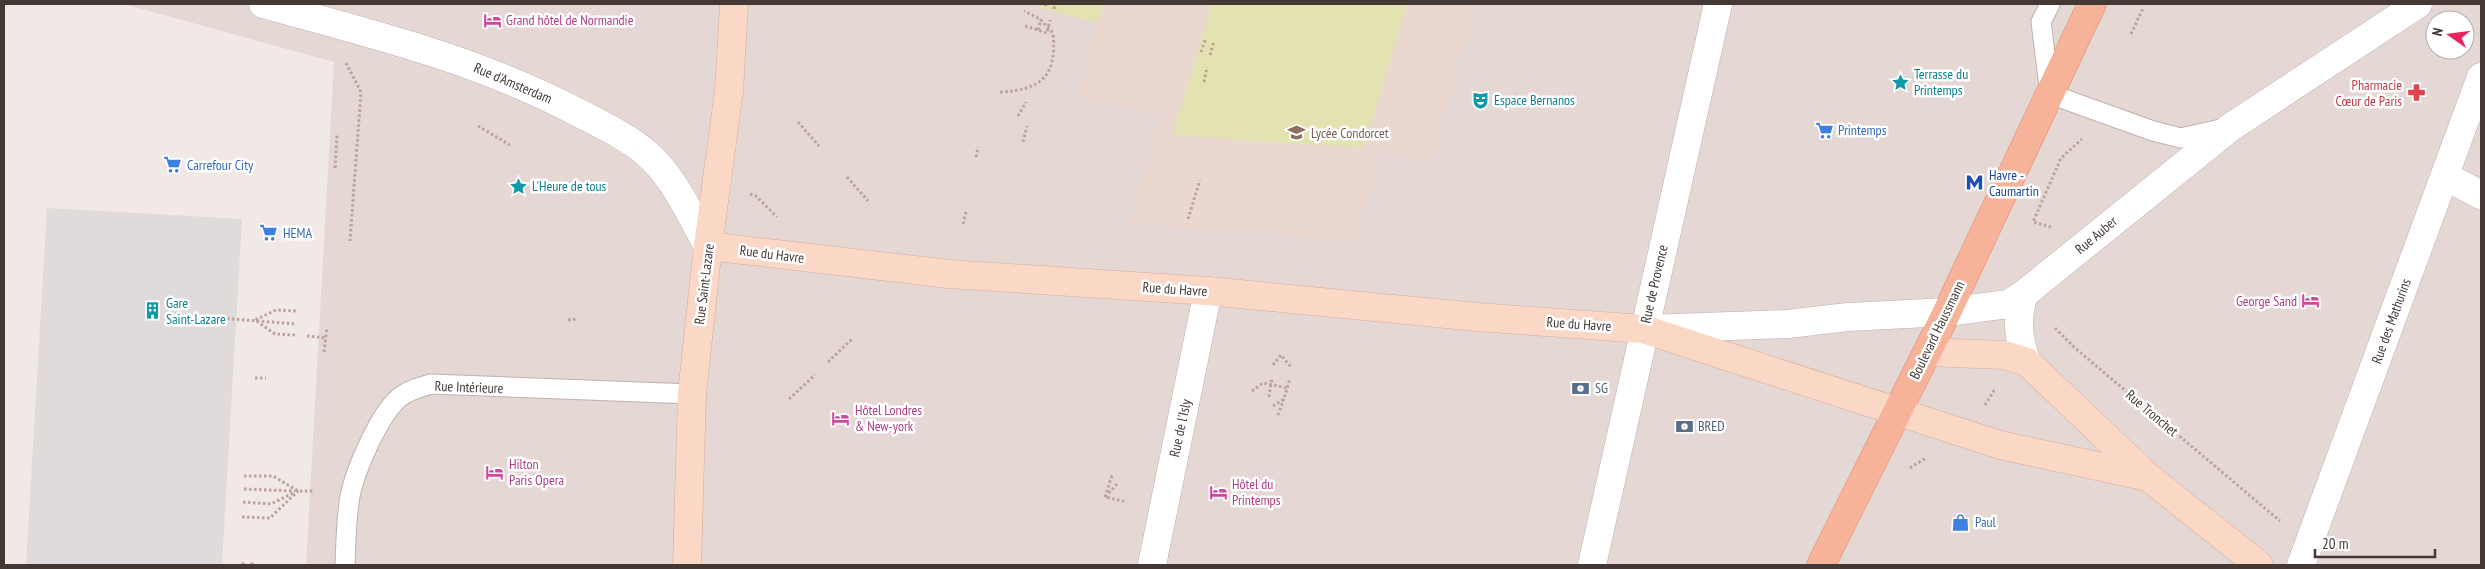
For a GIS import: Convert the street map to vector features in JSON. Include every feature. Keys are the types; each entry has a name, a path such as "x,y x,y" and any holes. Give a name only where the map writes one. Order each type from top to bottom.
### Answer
{"main road":[{"name":"Rue Saint-Lazare","path":"687,565 692,394 708,246 729,91 734,4"},
{"name":"Boulevard Haussmann","path":"1822,565 1947,312 2092,4"},
{"name":"Rue du Havre","path":"708,246 949,274 1208,291 1467,316 1643,329 1823,386 1896,412"},
{"path":"1927,352 2004,355 2027,362 2148,477 2259,565"},
{"path":"1896,412 2000,445 2148,477"}],"street":[{"name":"Rue d'Amsterdam","path":"263,4 450,57 533,88 606,127 645,152 668,176 708,246"},
{"name":"Rue de Provence","path":"1592,565 1643,329 1718,4"},
{"name":"Rue Auber","path":"1947,312 2008,304 2024,294 2231,126 2418,4"},
{"name":"Rue des Mathurins","path":"2305,554 2481,77"},
{"path":"2445,176 2481,195"},
{"name":"Rue de l'Isly","path":"1152,565 1208,291"},
{"path":"2024,294 2018,313 2019,342 2027,362"},
{"name":"Rue du Havre","path":"1643,329 1788,324 1848,317 1947,312"}],"lane":[{"path":"2050,4 2041,22 2050,94"},
{"name":"Rue Auber","path":"2050,94 2153,131 2181,138 2231,126"},
{"name":"Rue Intérieure","path":"345,565 348,512 356,475 363,456 389,409 399,398 414,388 431,384 692,394"}],"path":[{"path":"1054,9 1055,4"},
{"path":"2131,34 2143,8"},
{"path":"1000,92 1020,91 1036,86 1045,77 1054,56 1053,33 1044,22 1024,12"},
{"path":"1038,30 1041,18"},
{"path":"1026,26 1047,33 1050,20"},
{"path":"1201,52 1206,38"},
{"path":"1210,55 1214,41"},
{"path":"343,58 361,92 350,241"},
{"path":"1204,82 1207,67"},
{"path":"1018,116 1026,102"},
{"path":"798,122 819,146"},
{"path":"478,126 510,145"},
{"path":"1023,142 1028,126"},
{"path":"2055,228 2034,222 2061,158 2088,133"},
{"path":"335,168 337,135"},
{"path":"976,156 978,147"},
{"path":"847,177 868,201"},
{"path":"1188,219 1200,180"},
{"path":"963,224 966,212"},
{"name":"Rue Tronchet","path":"2024,294 2075,348 2305,554"},
{"path":"255,320 276,310 296,311"},
{"path":"207,317 296,324"},
{"path":"255,320 275,334 295,335"},
{"path":"324,352 327,327"},
{"path":"307,336 326,338"},
{"path":"828,362 852,339"},
{"path":"1273,366 1281,355 1291,367"},
{"path":"789,399 815,375"},
{"path":"1269,397 1272,377"},
{"path":"256,378 266,378"},
{"path":"1278,415 1290,378"},
{"path":"1252,390 1263,383 1288,388"},
{"path":"1273,406 1284,400"},
{"path":"1105,497 1112,475"},
{"path":"244,476 273,476 298,491"},
{"path":"1105,497 1117,484"},
{"path":"244,489 314,491"},
{"path":"243,502 271,504 298,491"},
{"path":"242,517 270,518 298,491"},
{"path":"1105,497 1127,502"},
{"path":"252,560 252,565"}],"shaded area":[{"path":"124,4 2481,4 2481,565 306,565 334,62"},
{"name":"Lycée Condorcet","path":"1104,4 1128,5 1109,71 1113,72 1134,4 1476,4 1431,160 1381,152 1355,240 1128,224 1162,115 1077,97"},
{"path":"47,208 242,219 222,565 26,565"}],"green space":[{"path":"1042,4 1103,4 1098,23 1040,8"},
{"path":"1212,4 1407,4 1364,148 1173,135"}],"place":[{"name":"Grand hôtel de Normandie","path":"492,20"},
{"name":"Terrasse du Printemps","path":"1900,82"},
{"name":"Pharmacie Cœur de Paris","path":"2416,93"},
{"name":"Espace Bernanos","path":"1480,100"},
{"name":"Printemps","path":"1824,130"},
{"name":"Lycée Condorcet","path":"1297,133"},
{"name":"Carrefour City","path":"173,165"},
{"name":"Havre - Caumartin","path":"1975,183"},
{"name":"L'Heure de tous","path":"518,186"},
{"name":"HEMA","path":"269,233"},
{"name":"George Sand","path":"2311,301"},
{"name":"Gare Saint-Lazare","path":"152,311"},
{"name":"SG","path":"1581,388"},
{"name":"Hôtel Londres & New-york","path":"841,418"},
{"name":"BRED","path":"1684,426"},
{"name":"Hilton Paris Opera","path":"495,472"},
{"name":"Hôtel du Printemps","path":"1218,492"},
{"name":"Paul","path":"1961,522"}]}
